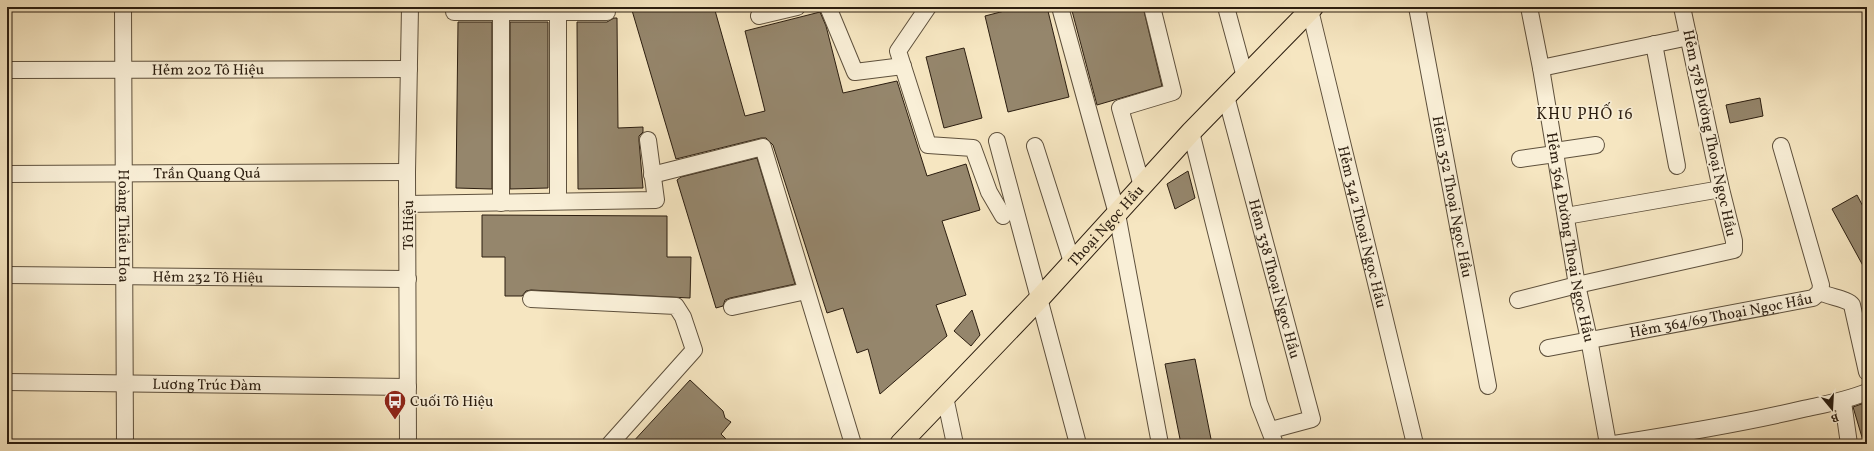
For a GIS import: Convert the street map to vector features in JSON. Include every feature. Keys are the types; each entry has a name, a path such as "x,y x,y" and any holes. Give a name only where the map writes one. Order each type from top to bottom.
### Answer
{"main road":[{"name":"Thoại Ngọc Hầu","path":"900,444 1040,298 1191,132 1311,9"}],"street":[{"name":"Hoàng Thiều Hoa","path":"123,7 125,444"},
{"name":"Tô Hiệu","path":"408,444 407,172 410,7"},
{"path":"759,16 797,7"},
{"path":"828,7 855,72 903,66"},
{"path":"928,7 898,51 928,145 973,148 989,192 1003,216"},
{"path":"1060,7 1117,214 1160,444"},
{"path":"1142,186 1120,108 1174,92 1152,7"},
{"path":"1226,7 1245,77"},
{"name":"Hẻm 352 Thoại Ngọc Hầu","path":"1417,7 1488,386"},
{"name":"Hẻm 364 Đường Thoại Ngọc Hầu","path":"1529,7 1541,68 1577,285 1589,339 1608,444"},
{"name":"Hẻm 378 Đường Thoại Ngọc Hầu","path":"1577,285 1726,254 1734,250 1734,241 1721,189 1682,7"},
{"name":"Hẻm 342 Thoại Ngọc Hầu","path":"1311,9 1415,444"},
{"path":"501,202 502,11"},
{"path":"454,12 607,12"},
{"path":"558,12 558,201"},
{"path":"1541,68 1689,37"},
{"path":"1654,44 1676,166"},
{"name":"Hẻm 202 Tô Hiệu","path":"7,70 409,69"},
{"name":"Hẻm 338 Thoại Ngọc Hầu","path":"1226,96 1312,419 1273,437"},
{"path":"1191,132 1260,403 1273,437"},
{"path":"408,204 656,200 648,140"},
{"path":"998,141 1078,444"},
{"path":"1520,159 1596,145"},
{"path":"1035,146 1072,262"},
{"name":"Hẻm 364/69 Thoại Ngọc Hầu","path":"1548,348 1589,339 1813,298 1820,292 1821,285 1781,146"},
{"path":"652,175 763,147 853,444"},
{"name":"Trần Quang Quá","path":"7,174 407,172"},
{"path":"1566,216 1721,189"},
{"name":"Hẻm 232 Tô Hiệu","path":"7,275 408,279"},
{"path":"1518,300 1577,285"},
{"path":"732,307 806,291"},
{"path":"1820,292 1829,297 1846,300 1852,305 1867,372"},
{"path":"530,299 676,306 682,317 694,350 610,444"},
{"name":"Lương Trúc Đàm","path":"7,382 408,387"},
{"path":"1614,444 1748,422 1843,402 1867,392"},
{"path":"945,397 956,444"},
{"path":"1843,402 1849,444"}],"building":[{"path":"631,7 714,7 745,116 765,111 745,31 820,12 826,26 843,93 897,81 927,176 966,164 980,210 942,221 966,295 936,305 947,336 880,394 868,349 857,353 843,308 827,313 773,145 766,138 761,138 676,159"},
{"path":"1020,7 1047,7 1069,97 1008,112 985,16"},
{"path":"1071,7 1143,7 1162,86 1097,105"},
{"path":"617,18 618,128 643,127 643,132 639,136 639,141 643,188 578,189 577,22 607,22"},
{"path":"458,22 492,22 492,189 456,188"},
{"path":"510,22 548,22 548,188 510,189"},
{"path":"964,48 982,118 944,128 926,57"},
{"path":"1760,98 1763,116 1730,123 1726,105"},
{"path":"757,158 795,284 730,298 725,300 723,306 716,308 677,180 681,177"},
{"path":"1188,171 1195,198 1175,209 1167,184"},
{"path":"1857,195 1867,214 1867,273 1832,209"},
{"path":"482,215 667,216 667,257 691,257 690,298 531,290 526,291 522,296 505,296 505,257 482,257"},
{"path":"972,310 980,335 971,346 954,331"},
{"path":"1195,359 1212,444 1181,444 1165,364"},
{"path":"690,380 723,411 725,418 731,422 721,434 731,444 631,444"},
{"path":"1867,402 1867,444 1864,444 1853,407"}],"place":[{"name":"Cuối Tô Hiệu","path":"395,420"}],"district":[{"name":"KHU PHỐ 16","path":"1585,113"}]}
